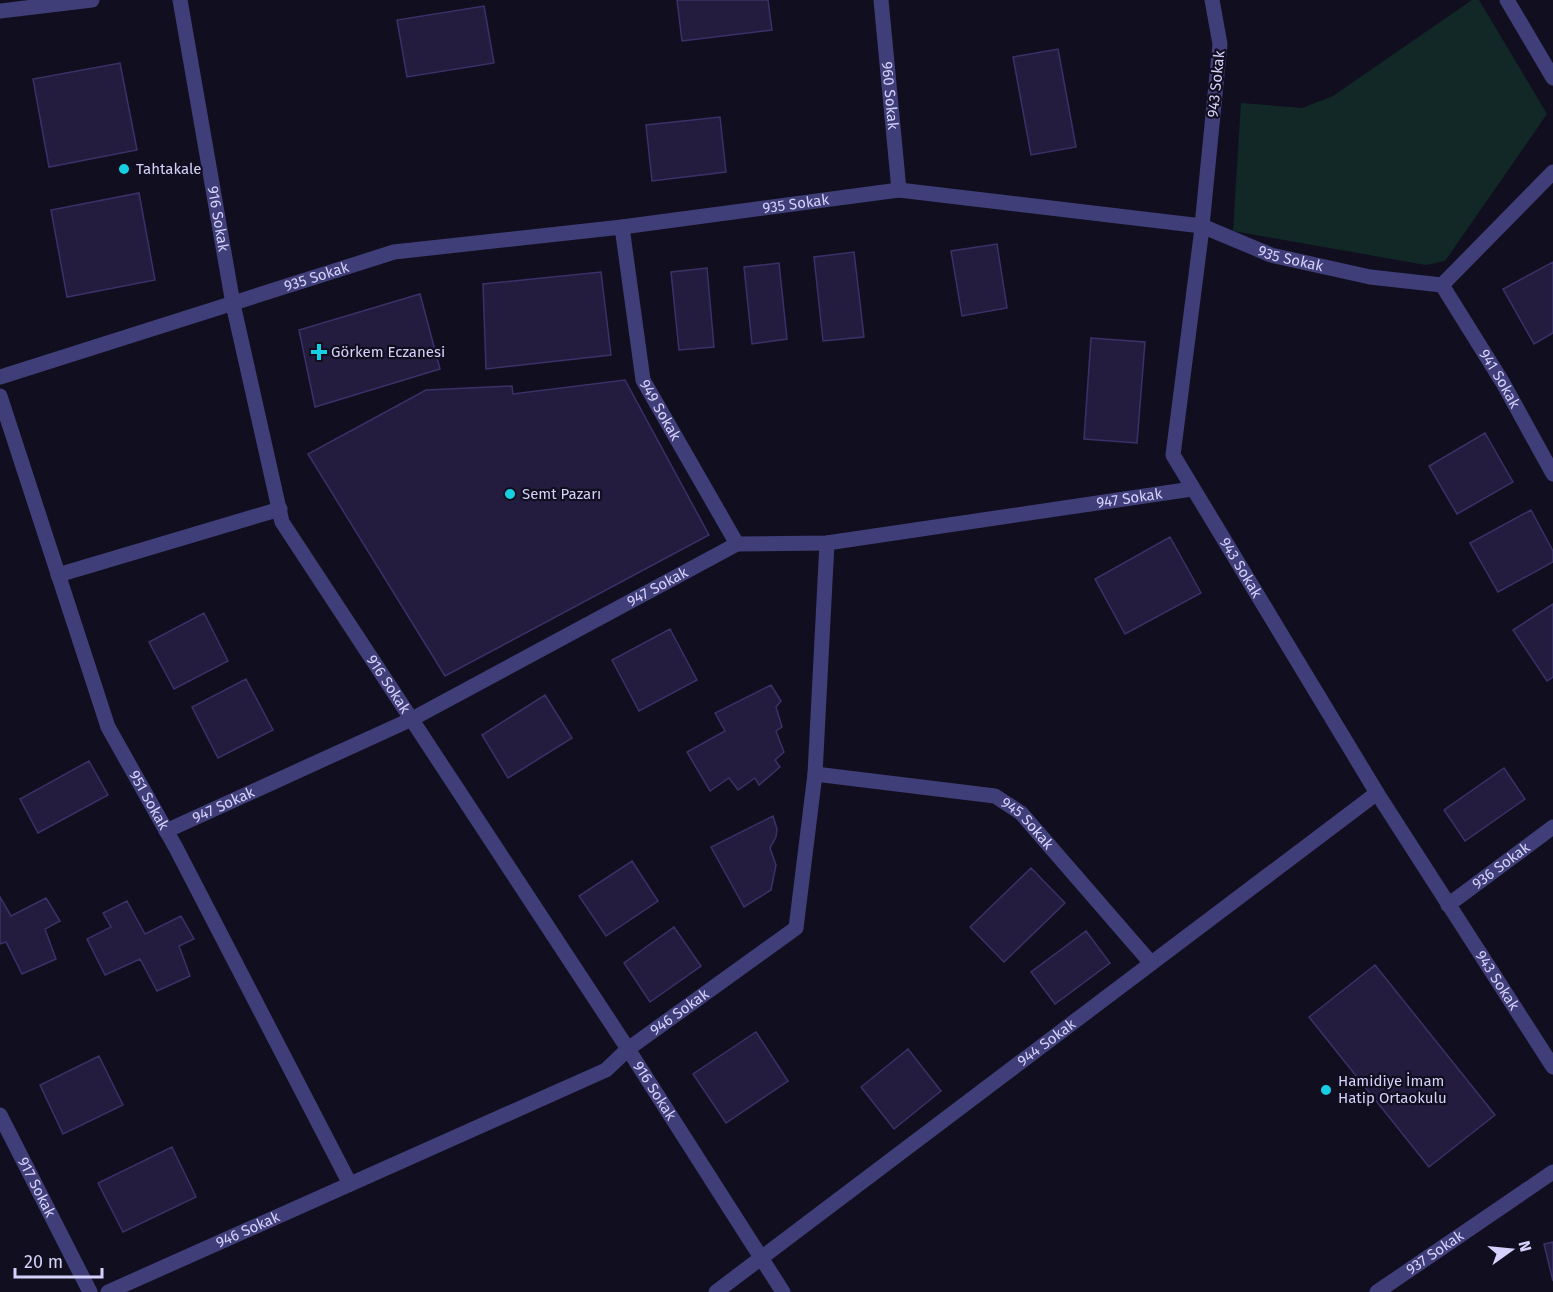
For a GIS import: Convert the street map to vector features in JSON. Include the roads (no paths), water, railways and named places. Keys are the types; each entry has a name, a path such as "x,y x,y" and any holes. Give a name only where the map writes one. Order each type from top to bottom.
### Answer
{"street":[{"path":"0,11 92,0"},
{"name":"916 Sokak","path":"180,0 233,304 282,522 628,1048 783,1292"},
{"name":"960 Sokak","path":"881,0 899,190"},
{"name":"943 Sokak","path":"1212,0 1220,44 1202,226 1173,455 1377,793 1553,1067"},
{"path":"1507,0 1553,78"},
{"path":"1443,285 1553,172"},
{"name":"935 Sokak","path":"0,377 394,252 622,227 899,190 1202,226 1271,255 1370,277 1443,285"},
{"name":"949 Sokak","path":"622,227 644,380 737,544"},
{"name":"941 Sokak","path":"1443,285 1503,383 1553,474"},
{"name":"951 Sokak","path":"0,396 108,727 166,831 350,1184"},
{"name":"947 Sokak","path":"166,831 412,719 737,544 827,543 1192,489"},
{"path":"58,575 280,509"},
{"name":"946 Sokak","path":"108,1292 606,1070 628,1048 796,928 815,774 827,543"},
{"name":"945 Sokak","path":"815,774 995,796 1021,813 1151,963"},
{"name":"944 Sokak","path":"716,1292 1377,793"},
{"name":"936 Sokak","path":"1448,905 1553,827"},
{"name":"917 Sokak","path":"0,1115 90,1292"},
{"name":"937 Sokak","path":"1377,1292 1553,1172"}],"place":[{"name":"Tahtakale","path":"124,169"},
{"name":"Görkem Eczanesi","path":"319,352"},
{"name":"Semt Pazarı","path":"510,494"},
{"name":"Hamidiye İmam Hatip Ortaokulu","path":"1326,1090"}]}
